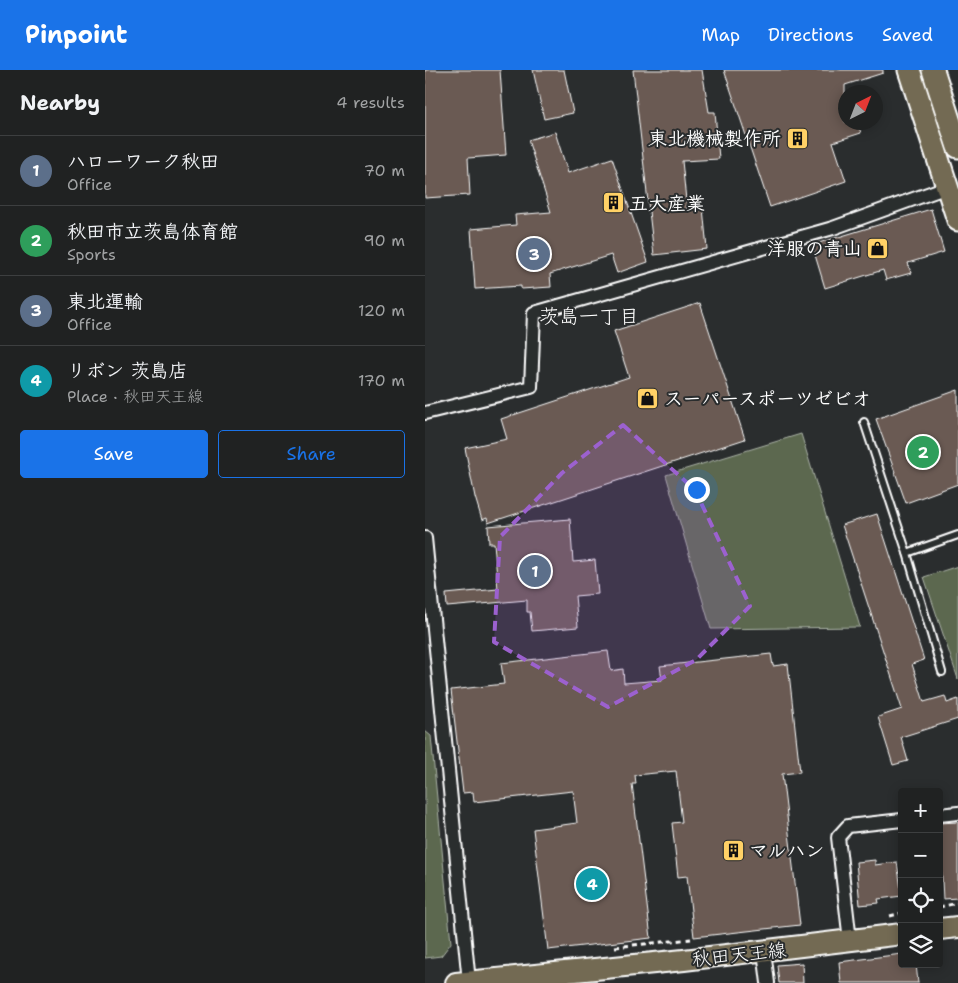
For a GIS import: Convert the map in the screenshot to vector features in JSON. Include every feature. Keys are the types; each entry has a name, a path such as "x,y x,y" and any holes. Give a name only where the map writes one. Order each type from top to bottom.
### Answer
{"highway":[{"path":"909,70 953,190 958,220"},
{"path":"933,70 958,147"}],"main road":[{"path":"943,929 958,927"},
{"name":"秋田天王線","path":"463,982 764,951 898,935"}],"street":[{"path":"425,413 531,387 534,313 833,228 953,190"},
{"path":"425,538 463,982"},
{"path":"943,815 958,813"},
{"path":"850,941 838,837 848,826 898,820"},
{"path":"764,951 768,983"}],"lane":[{"path":"864,422 907,553 941,672"},
{"path":"907,553 958,535"}],"path":[{"path":"943,906 958,903"},
{"path":"884,917 898,915"},
{"path":"614,947 692,939"}],"highlighted area":[{"path":"623,425 695,490 750,606 696,660 608,707 494,642 500,537 562,473"}],"green space":[{"path":"801,434 860,627 711,629 666,475"},
{"path":"958,566 958,679 924,577"},
{"path":"425,731 431,736 451,943 441,956 425,958"}],"building":[{"path":"425,70 500,70 506,155 468,158 470,195 425,198"},
{"path":"533,70 564,70 573,113 544,119"},
{"path":"633,70 702,70 709,112 715,112 719,159 682,161 687,210 703,208 707,249 654,255"},
{"name":"東北機械製作所","path":"724,70 883,70 883,73 845,85 838,85 838,130 860,130 861,133 833,142 846,181 770,207"},
{"path":"555,132 568,173 612,158 648,262 617,273 611,255 550,274 551,287 521,289 521,286 475,289 471,229 516,225 515,215 551,212 528,140"},
{"name":"洋服の青山","path":"931,209 944,252 908,263 911,273 886,280 883,270 825,288 812,245"},
{"name":"スーパースポーツゼビオ","path":"700,303 745,439 488,523 487,518 482,520 475,497 465,448 507,439 501,419 629,377 614,331"},
{"path":"958,390 958,484 906,503 876,419"},
{"path":"877,514 924,660 912,664 924,702 945,696 947,703 958,699 958,719 901,737 908,761 893,765 878,717 902,709 842,525"},
{"path":"570,519 573,562 595,560 598,594 575,596 578,627 532,631 530,612 527,612 527,600 447,607 446,594 498,589 494,543 489,543 488,526"},
{"path":"608,651 611,671 623,669 624,683 662,680 660,666 771,654 773,666 788,664 800,772 782,774 800,925 694,937 687,876 678,877 672,823 682,822 676,771 635,775 636,784 632,784 651,938 548,950 533,829 577,823 573,791 474,802 473,792 463,793 451,690 504,684 501,663"},
{"path":"958,822 958,898 943,899 943,823"},
{"path":"875,860 875,865 897,862 898,896 878,899 879,903 860,905 856,862"},
{"path":"898,955 898,968 916,968 918,983 841,983 839,962"},
{"path":"802,963 803,983 779,983 777,965"}],"place":[{"name":"東北機械製作所","path":"797,138"},
{"name":"五大産業","path":"613,203"},
{"name":"洋服の青山","path":"878,248"},
{"name":"東北運輸","path":"534,254"},
{"name":"スーパースポーツゼビオ","path":"648,398"},
{"name":"秋田市立茨島体育館","path":"923,452"},
{"name":"ハローワーク秋田","path":"535,571"},
{"name":"マルハン","path":"733,850"},
{"name":"リボン 茨島店","path":"592,884"}],"district":[{"name":"茨島一丁目","path":"589,316"}]}
